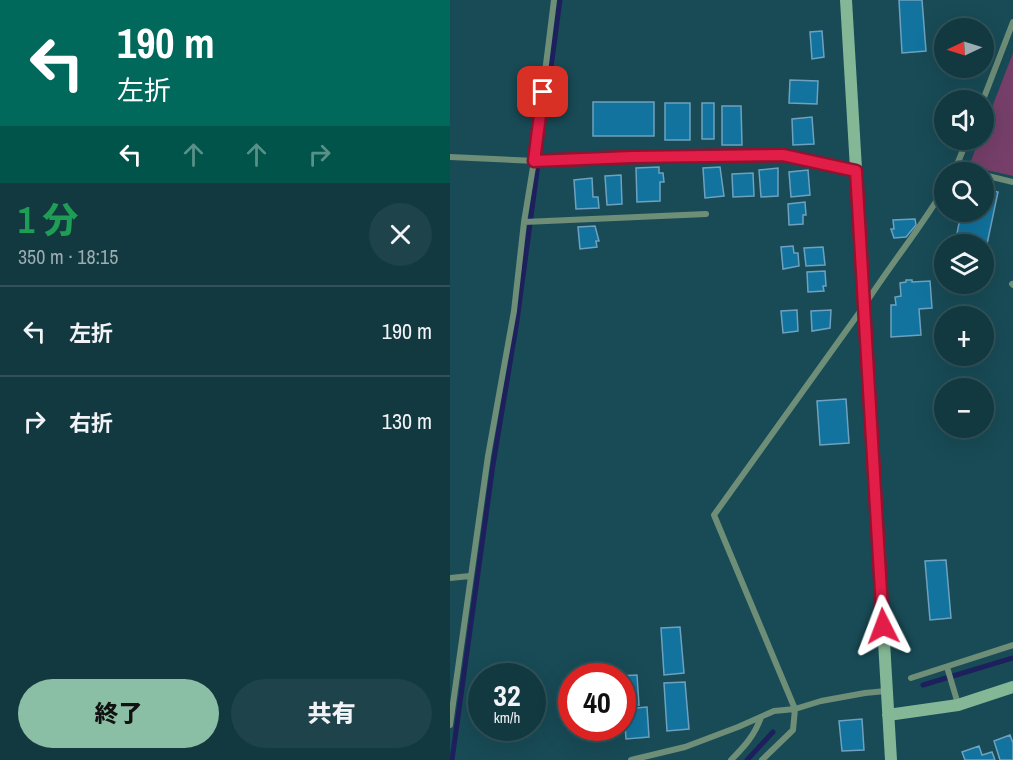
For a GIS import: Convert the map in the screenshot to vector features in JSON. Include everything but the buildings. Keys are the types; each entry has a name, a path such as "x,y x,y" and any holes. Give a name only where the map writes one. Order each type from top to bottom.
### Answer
{"street":[{"path":"450,725 488,456 530,221 554,0"},
{"path":"846,0 891,760"},
{"path":"986,90 1013,22"},
{"path":"450,157 535,161 783,155 856,171"},
{"path":"994,177 1013,182"},
{"path":"762,760 793,730 795,709 714,515 934,206"},
{"path":"530,221 706,213"},
{"path":"450,578 470,576"},
{"path":"911,678 947,669 1013,645"},
{"path":"947,669 958,705"},
{"path":"888,715 958,705 1013,687"},
{"path":"631,760 685,747 774,711 795,709 821,701 865,693 887,691"},
{"path":"731,760 750,740 761,717"}],"shaded area":[{"path":"1013,53 1013,176 994,172 994,162 971,162 975,150 994,150 994,102"}],"waterway":[{"path":"452,760 493,465 517,321 560,0"},
{"path":"923,685 1013,658"},
{"path":"747,760 773,732"}],"route":[{"path":"543,92 534,161 783,155 856,171 883,626"}]}
